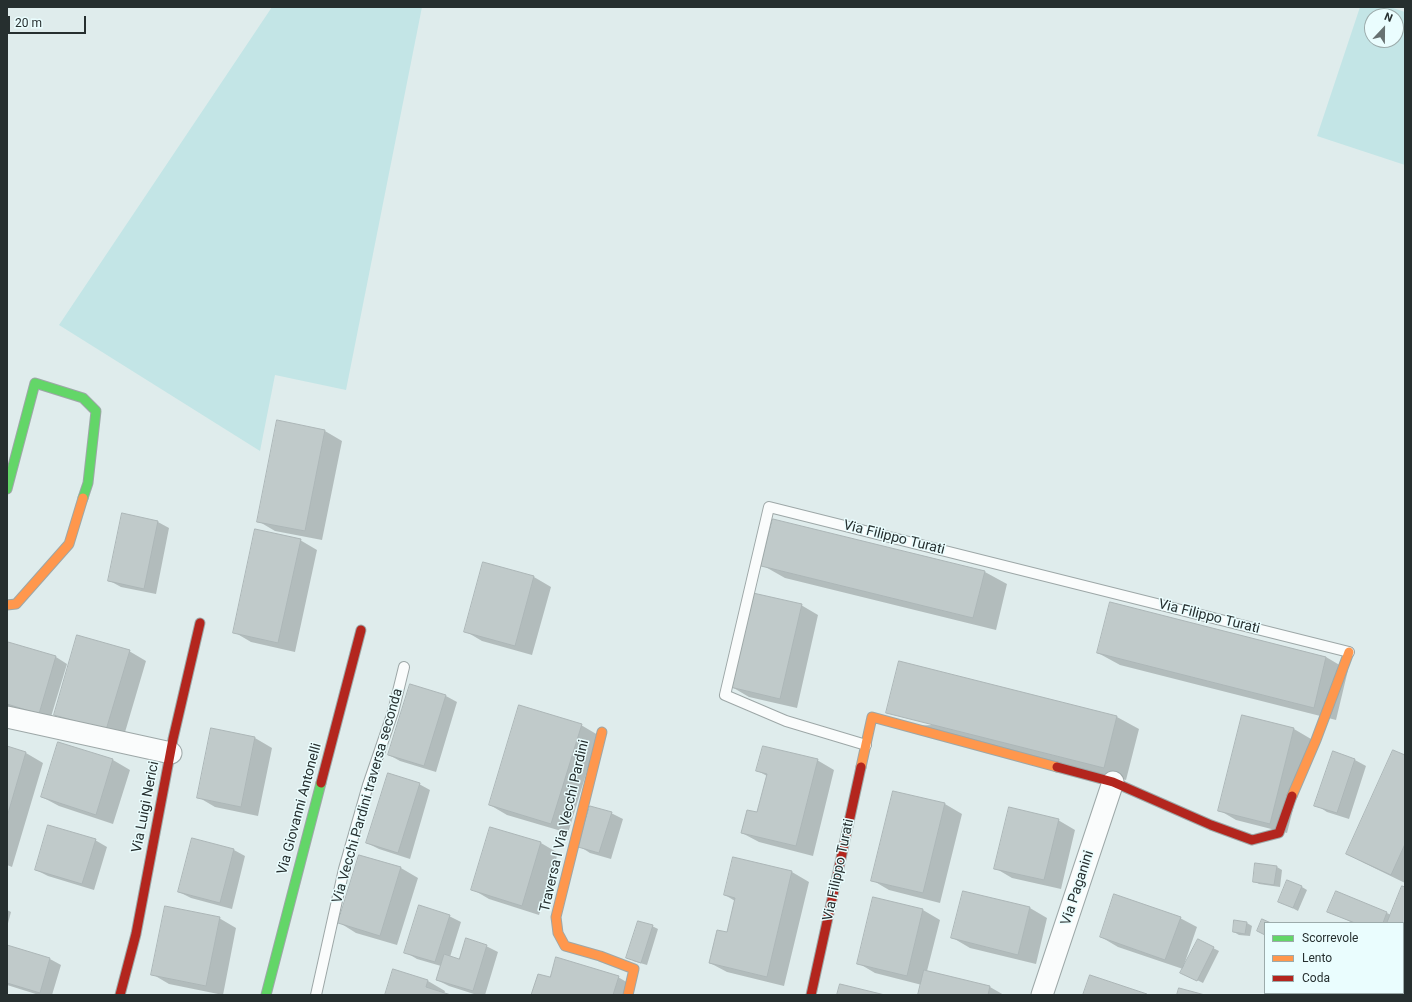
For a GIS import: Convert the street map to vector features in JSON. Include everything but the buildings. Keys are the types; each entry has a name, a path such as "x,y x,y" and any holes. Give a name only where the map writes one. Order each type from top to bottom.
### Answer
{"street":[{"path":"7,489 35,383 83,398 96,411 88,483 68,544 16,604 7,605"},
{"name":"Via Luigi Nerici","path":"120,995 136,934 171,753 200,623"},
{"name":"Via Giovanni Antonelli","path":"266,995 361,630"},
{"name":"Via Filippo Turati","path":"811,995 872,717 1113,782 1211,825 1252,840 1279,833 1288,804 1316,740 1349,652"},
{"path":"7,717 171,753"},
{"name":"Traversa I Via Vecchi Pardini","path":"602,732 556,917 558,933 565,946 600,956 634,969 628,995"},
{"name":"Via Paganini","path":"1042,995 1113,782"}],"lane":[{"name":"Via Filippo Turati","path":"866,745 786,721 726,695 769,507 1349,652"},
{"name":"Via Vecchi Pardini traversa seconda","path":"316,995 344,869 368,785 393,712 404,667"}],"shaded area":[{"path":"272,7 422,7 346,390 275,375 260,451 59,325"},
{"path":"1360,7 1393,8 1364,8 1364,48 1404,48 1405,12 1405,165 1317,136"}],"traffic: fast":[{"path":"7,489 35,383 83,398 96,411 88,483 83,498"},
{"path":"266,995 321,783"}],"traffic: slow":[{"path":"7,605 16,604 69,544 83,498"},
{"path":"1292,796 1316,740 1349,652"},
{"path":"861,767 872,717 1057,767"},
{"path":"602,732 556,917 558,933 565,946 600,956 634,969 628,995"}],"traffic: jam":[{"path":"120,995 136,934 173,739 200,623"},
{"path":"321,783 361,630"},
{"path":"811,995 861,767"},
{"path":"1057,767 1113,782 1211,825 1252,840 1279,833 1292,796"}]}
